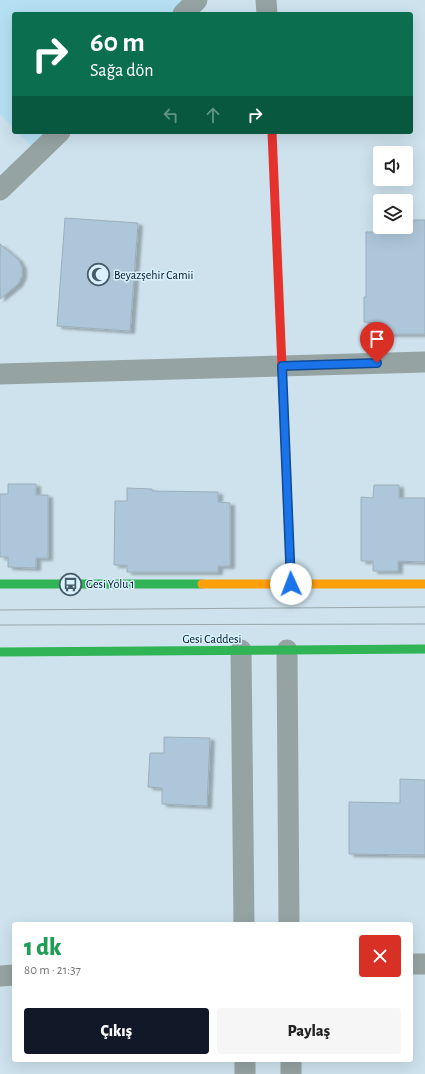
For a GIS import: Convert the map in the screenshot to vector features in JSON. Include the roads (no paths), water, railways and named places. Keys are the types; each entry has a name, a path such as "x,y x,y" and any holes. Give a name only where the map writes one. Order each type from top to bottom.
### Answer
{"main road":[{"path":"272,134 291,584"},
{"path":"0,584 425,584"},
{"name":"Gesi Caddesi","path":"0,652 425,649"}],"street":[{"path":"185,12 197,0"},
{"path":"266,0 267,12"},
{"path":"0,190 58,134"},
{"path":"0,374 425,362"},
{"path":"241,650 244,922"},
{"path":"287,650 289,922"},
{"path":"413,964 425,964"},
{"path":"0,976 12,975"},
{"path":"245,1062 245,1074"},
{"path":"291,1062 291,1074"}],"tram line":[{"path":"0,610 425,607"},
{"path":"0,625 425,624"}],"place":[{"name":"Beyazşehir Camii","path":"98,275"},
{"name":"Gesi Yolu 1","path":"70,584"}]}
